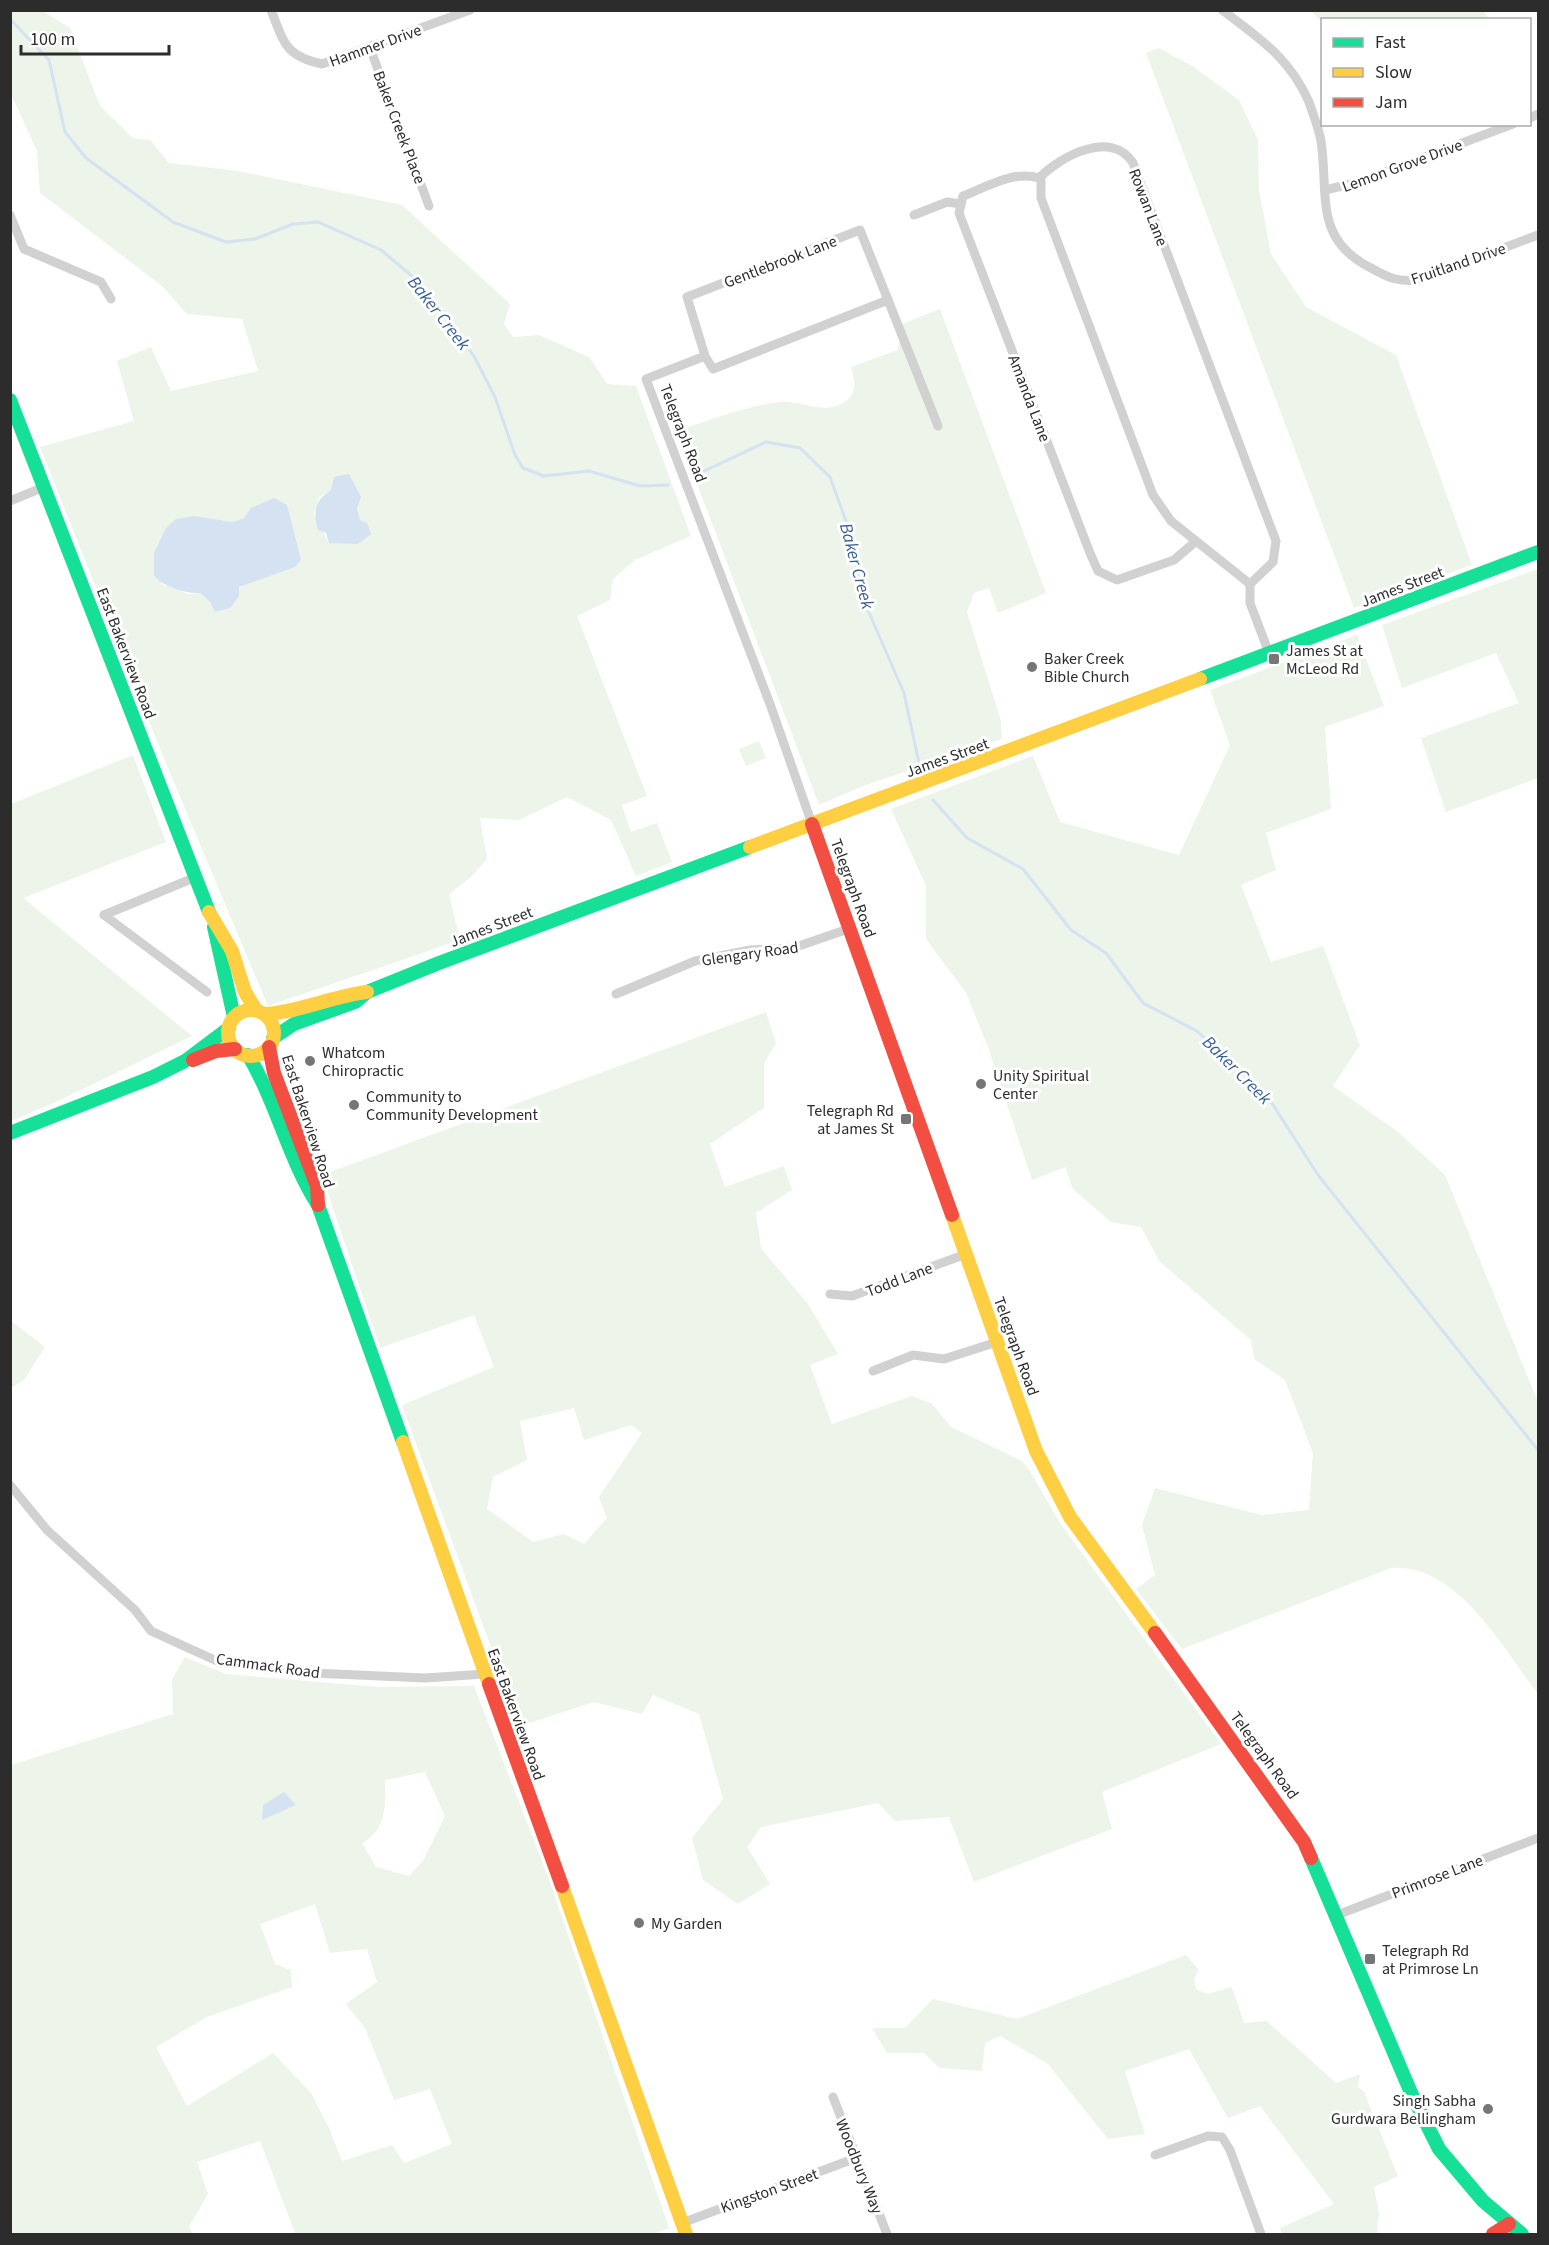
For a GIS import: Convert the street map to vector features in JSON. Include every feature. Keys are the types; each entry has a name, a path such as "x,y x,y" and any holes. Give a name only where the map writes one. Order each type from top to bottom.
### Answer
{"main road":[{"name":"East Bakerview Road","path":"10,400 212,919 219,956 233,996 232,1022"},
{"name":"James Street","path":"261,1012 283,1015 351,993 367,992 1539,552"},
{"name":"Telegraph Road","path":"812,824 1042,1466 1070,1517 1289,1816 1337,1916 1412,2095 1439,2149 1469,2186 1522,2235"},
{"name":"East Bakerview Road","path":"212,919 232,951 245,992 261,1012"},
{"name":"James Street","path":"271,1043 294,1024 355,1002 367,992"},
{"path":"184,1061 246,1010 261,1012 273,1028 271,1043 261,1053 248,1055 235,1048 229,1038 232,1022"},
{"name":"East Bakerview Road","path":"271,1043 274,1073 317,1186 318,1205 684,2229"},
{"path":"10,1133 153,1077 184,1061 235,1048"},
{"name":"East Bakerview Road","path":"248,1055 264,1080 304,1187 318,1205"},
{"path":"1493,2235 1509,2224"}],"street":[{"name":"Hammer Drive","path":"271,10 285,46 301,59 322,64 470,10"},
{"name":"Fruitland Drive","path":"1222,10 1279,53 1308,101 1321,140 1326,218 1336,240 1351,259 1399,282 1418,280 1539,235"},
{"name":"Baker Creek Place","path":"370,48 429,206"},
{"name":"Lemon Grove Drive","path":"1325,190 1355,183 1508,126"},
{"name":"Rowan Lane","path":"1039,178 1056,163 1101,146 1120,150 1133,164 1276,541 1273,562 1250,584"},
{"path":"914,215 947,202 961,204 963,196 1014,177 1029,175 1041,180 1041,198 1154,495 1171,521 1250,584 1250,603 1269,653"},
{"name":"Amanda Lane","path":"961,204 959,213 1098,571 1117,580 1174,560 1196,542"},
{"path":"10,214 24,249 101,282 111,299"},
{"name":"Gentlebrook Lane","path":"705,356 687,297 860,230 938,426"},
{"path":"705,356 713,369 888,300"},
{"name":"Telegraph Road","path":"705,356 646,379 770,704 812,824"},
{"path":"10,501 44,487"},
{"path":"196,877 104,915 207,992"},
{"name":"Glengary Road","path":"616,994 695,961 750,950 794,948 851,928"},
{"name":"Todd Lane","path":"830,1294 852,1296 966,1254"},
{"path":"873,1371 913,1355 944,1359 998,1342"},
{"name":"Cammack Road","path":"10,1485 47,1530 135,1610 151,1631 219,1662 291,1672 425,1678 485,1674"},
{"name":"Primrose Lane","path":"1337,1916 1539,1838"},
{"name":"Woodbury Way","path":"833,2097 887,2235"},
{"path":"1155,2155 1208,2136 1222,2137 1230,2150 1261,2235"},
{"name":"Kingston Street","path":"684,2229 856,2158"}],"shaded area":[{"path":"1483,10 1488,18 1321,18 1321,21 1311,11"},
{"path":"10,11 43,11 70,28 100,106 133,138 150,140 169,163 238,171 402,205 510,304 504,324 513,337 539,335 589,357 607,384 636,386 691,536 635,560 613,579 610,600 577,616 647,796 622,805 631,832 657,823 672,862 636,876 611,820 567,797 519,820 480,818 487,859 471,877 449,894 460,940 268,1006 163,756 40,447 134,421 117,361 151,347 171,391 258,371 242,319 187,314 162,286 40,193 37,151 11,94","holes":["331,490 357,508 360,521 329,543 314,514 319,497","194,516 233,522 244,518 249,583 210,602 200,593 189,594 162,584 154,553 163,539"]},
{"path":"1159,48 1192,66 1239,100 1258,140 1259,190 1271,254 1306,307 1396,355 1472,565 1354,608 1146,53"},
{"path":"940,309 1046,593 998,613 989,588 974,593 967,612 1001,721 1002,739 866,785 819,805 677,431 767,404 788,402 828,408 843,403 853,392 851,367 898,350 902,324"},
{"path":"1538,569 1538,778 1446,812 1421,738 1519,703 1496,653 1402,688 1382,625"},
{"path":"1357,635 1384,706 1325,727 1331,809 1266,833 1276,870 1241,885 1271,962 1323,946 1360,1045 1333,1086 1398,1132 1445,1175 1538,1402 1538,1694 1476,1612 1457,1593 1437,1579 1415,1570 1391,1568 1182,1649 1136,1589 1155,1575 1142,1525 1155,1488 1262,1515 1309,1510 1313,1453 1285,1380 1254,1359 1251,1340 1160,1262 1141,1227 1111,1222 1073,1189 1065,1167 1032,1180 988,1047 966,993 926,939 926,886 891,809 1033,756 1060,822 1179,855 1230,745 1210,690"},
{"path":"759,741 766,758 746,766 739,749"},
{"path":"133,755 166,842 23,898 192,1036 56,1102 11,1121 11,804"},
{"path":"766,1012 776,1043 764,1064 764,1108 710,1144 725,1187 784,1166 792,1190 756,1213 761,1248 808,1304 838,1354 810,1365 832,1424 912,1396 932,1404 951,1427 1022,1461 1060,1523 1221,1744 1102,1792 1112,1829 974,1882 949,1817 895,1821 878,1803 761,1827 747,1847 770,1884 738,1904 703,1880 692,1838 723,1799 699,1714 653,1695 642,1714 594,1702 520,1726 402,1405 494,1367 474,1315 380,1348 322,1175","holes":["574,1408 584,1440 631,1425 642,1433 599,1497 607,1518 584,1544 564,1534 533,1542 487,1509 493,1477 527,1460 520,1421"]},
{"path":"10,1320 45,1347 24,1380 11,1388"},
{"path":"185,1657 226,1674 379,1687 474,1686 547,1874 669,2228 653,2234 295,2233 260,2141 197,2162 208,2194 189,2227 193,2234 11,2234 11,1765 173,1714 172,1679","holes":["425,1772 445,1816 423,1861 409,1876 376,1867 362,1843 376,1832 383,1816 385,1780","315,1904 330,1953 367,1949 377,1982 346,2004 365,2028 394,2100 430,2089 452,2144 404,2163 392,2145 342,2161 329,2128 311,2093 273,2053 187,2106 156,2047 207,2017 292,1987 291,1970 275,1964 260,1924"]},
{"path":"1186,1955 1199,1970 1194,1979 1196,1989 1207,1994 1232,1987 1244,2023 1267,2021 1336,2083 1360,2074 1358,2087 1364,2092 1398,2176 1374,2187 1379,2213 1377,2234 1282,2234 1280,2228 1334,2204 1260,2106 1228,2118 1189,2049 1125,2071 1145,2134 1108,2139 1048,2064 1000,2036 985,2043 982,2071 939,2068 924,2053 887,2053 872,2028 905,2028 933,1999 1017,2019"}],"water":[{"path":"349,474 361,497 357,508 360,520 367,523 371,534 358,544 329,543 326,533 318,530 316,507 321,498 331,490 334,477"},
{"path":"274,498 287,505 301,560 295,567 239,587 239,596 230,608 215,612 210,602 200,593 176,589 154,576 154,553 166,528 176,519 194,516 233,522 244,518 251,508"},
{"path":"284,1792 296,1805 262,1820 263,1805"}],"waterway":[{"name":"Baker Creek","path":"10,19 49,60 65,132 86,158 173,222 226,242 255,239 293,224 318,222 381,250 413,277 442,310 475,358 495,397 515,455 523,468 544,476 589,471 640,486 668,485"},
{"name":"Baker Creek","path":"698,474 766,442 800,448 830,477 846,521 864,601 904,693 919,763"},
{"name":"Baker Creek","path":"933,800 967,838 1023,869 1071,930 1106,953 1143,1003 1197,1031 1268,1097 1318,1175 1538,1450"}],"traffic: fast":[{"path":"10,400 209,912"},
{"path":"1200,679 1538,552"},
{"path":"273,1038 294,1024 355,1002 367,992 439,963 750,847"},
{"path":"214,927 234,1017"},
{"path":"10,1133 153,1077 185,1061 229,1028"},
{"path":"248,1055 267,1092 298,1168 318,1205 403,1442"},
{"path":"1311,1858 1412,2095 1439,2149 1483,2201 1522,2234"}],"traffic: slow":[{"path":"750,847 1200,679"},
{"path":"209,912 232,951 245,992 256,1010"},
{"path":"265,1014 367,992"},
{"path":"251,1010 267,1017 274,1033 267,1049 251,1056 235,1049 228,1033 235,1017 251,1010"},
{"path":"952,1215 1036,1451 1070,1517 1155,1633"},
{"path":"403,1442 489,1684"},
{"path":"562,1886 686,2234"}],"traffic: jam":[{"path":"812,824 952,1215"},
{"path":"269,1047 274,1073 317,1186 318,1205"},
{"path":"193,1060 216,1051 235,1049"},
{"path":"1155,1633 1304,1842 1311,1858"},
{"path":"489,1684 562,1886"},
{"path":"1493,2234 1509,2224"}],"place":[{"name":"James St at McLeod Rd","path":"1274,659"},
{"name":"Baker Creek Bible Church","path":"1032,667"},
{"name":"Whatcom Chiropractic","path":"310,1061"},
{"name":"Unity Spiritual Center","path":"981,1084"},
{"name":"Community to Community Development","path":"354,1105"},
{"name":"Telegraph Rd at James St","path":"906,1119"},
{"name":"My Garden","path":"639,1923"},
{"name":"Telegraph Rd at Primrose Ln","path":"1370,1959"},
{"name":"Singh Sabha Gurdwara Bellingham","path":"1488,2109"}]}
